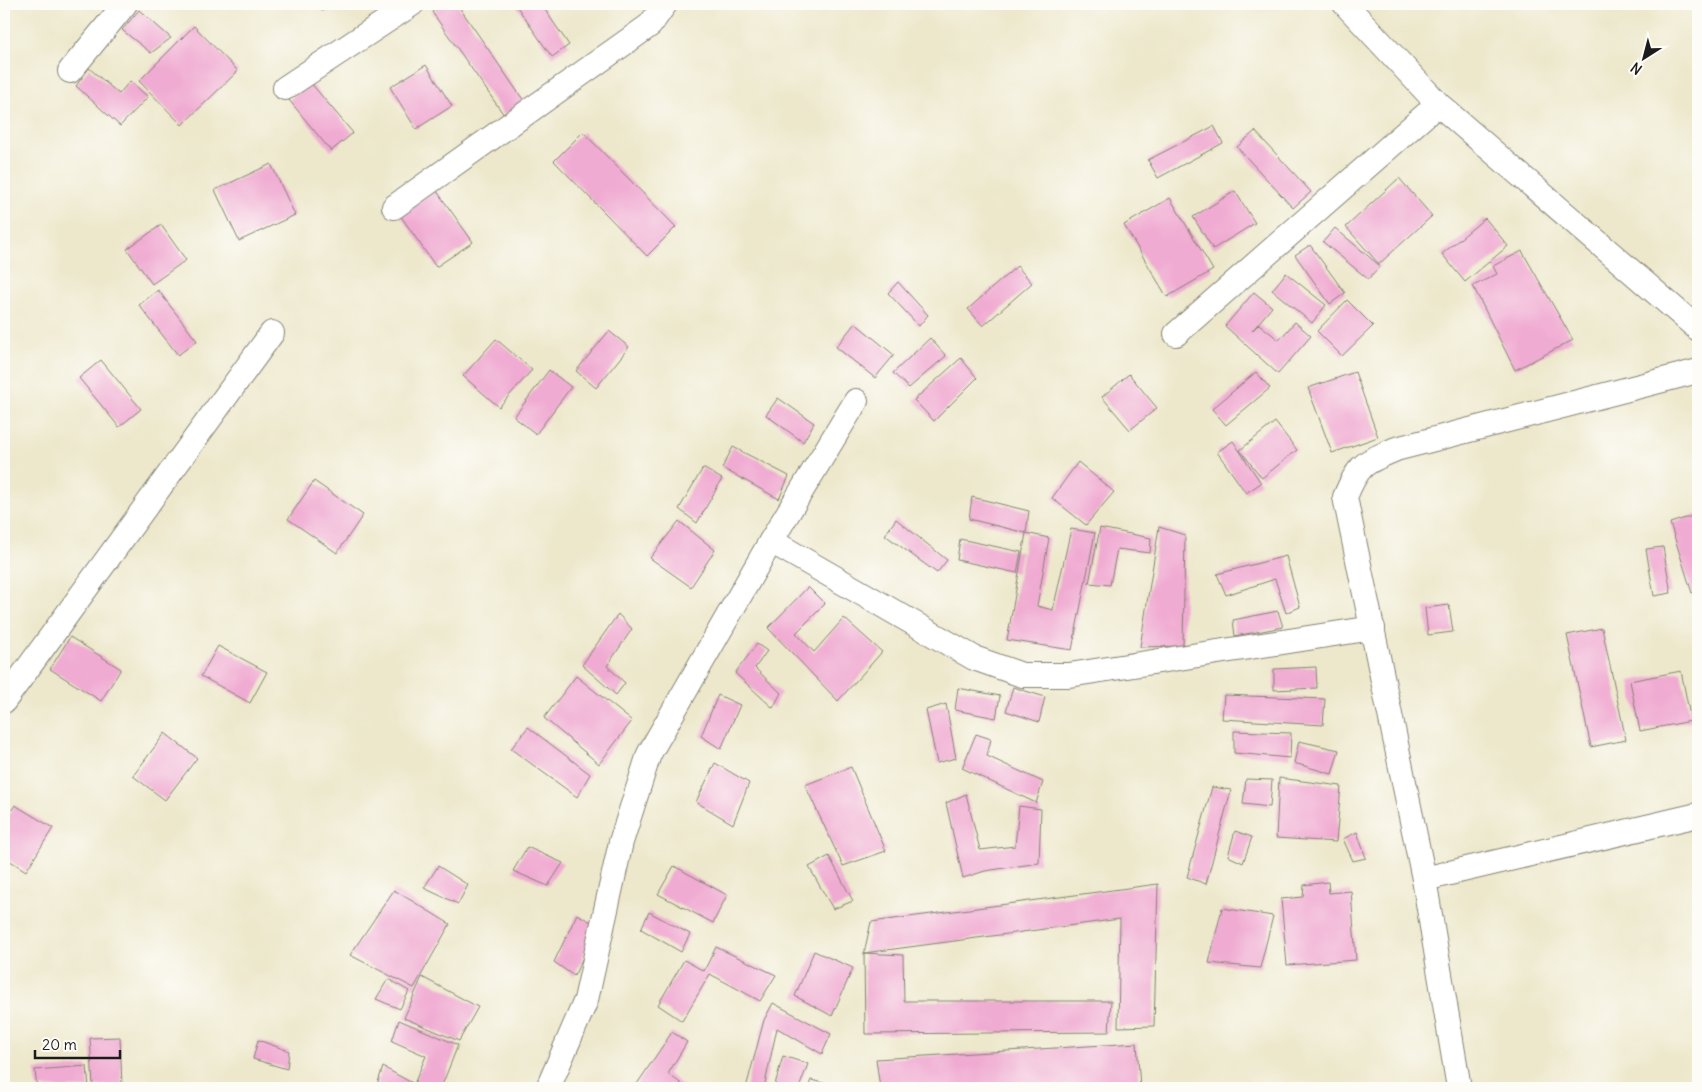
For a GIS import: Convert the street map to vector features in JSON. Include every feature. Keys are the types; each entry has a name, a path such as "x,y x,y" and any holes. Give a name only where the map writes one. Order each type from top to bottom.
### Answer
{"street":[{"path":"70,71 125,4"},
{"path":"285,88 412,4"},
{"path":"394,207 650,25 665,4"},
{"path":"1345,4 1438,104 1698,329"},
{"path":"1176,334 1438,104"},
{"path":"4,701 272,332"},
{"path":"1459,1088 1424,879 1345,497 1354,476 1366,462 1396,449 1698,371"},
{"path":"548,1088 586,1000 621,842 649,754 771,541 856,401"},
{"path":"771,541 974,658 1022,675 1069,675 1373,628"},
{"path":"1424,879 1698,815"}],"building":[{"path":"318,4 335,4 322,11"},
{"path":"445,4 457,4 524,101 504,115 432,12"},
{"path":"515,4 541,4 569,45 552,57"},
{"path":"139,10 171,38 151,53 122,30"},
{"path":"194,26 238,71 182,125 139,81"},
{"path":"426,65 452,106 416,129 390,87"},
{"path":"89,68 119,94 130,81 148,97 120,126 76,86"},
{"path":"310,82 353,133 331,151 289,100"},
{"path":"1214,126 1223,143 1158,178 1148,160"},
{"path":"1255,131 1311,192 1293,208 1237,147"},
{"path":"583,132 676,227 647,256 554,161"},
{"path":"271,164 295,215 239,241 215,190"},
{"path":"1399,178 1432,216 1379,264 1346,227"},
{"path":"436,190 473,242 436,267 400,215"},
{"path":"1235,191 1255,223 1213,249 1193,217"},
{"path":"1170,198 1213,270 1167,297 1124,225"},
{"path":"1485,218 1508,246 1465,282 1442,254"},
{"path":"161,225 186,260 152,284 127,249"},
{"path":"1335,228 1380,266 1368,279 1323,242"},
{"path":"1310,245 1345,293 1330,304 1295,255"},
{"path":"1522,251 1573,340 1515,370 1473,286 1497,274 1493,266"},
{"path":"1017,266 1032,283 983,326 968,309"},
{"path":"1286,273 1326,305 1312,323 1272,290"},
{"path":"898,282 928,315 919,326 888,293"},
{"path":"158,290 197,341 178,355 139,305"},
{"path":"1254,292 1272,307 1252,331 1259,324 1279,340 1295,322 1311,336 1278,374 1225,326"},
{"path":"1347,300 1373,326 1342,356 1317,331"},
{"path":"855,323 894,355 875,378 836,347"},
{"path":"609,331 629,347 596,388 576,371"},
{"path":"930,338 946,356 909,388 893,373"},
{"path":"496,339 532,370 499,407 463,376"},
{"path":"961,358 977,378 934,421 914,400"},
{"path":"101,360 141,409 119,427 79,378"},
{"path":"549,370 571,387 536,434 514,417"},
{"path":"1256,372 1270,388 1226,425 1212,409"},
{"path":"1355,372 1378,437 1332,453 1308,388"},
{"path":"1129,374 1157,408 1130,430 1102,397"},
{"path":"778,398 814,423 803,442 766,415"},
{"path":"1275,422 1297,450 1262,478 1240,450"},
{"path":"1233,441 1261,483 1246,493 1217,452"},
{"path":"733,447 789,476 779,499 722,468"},
{"path":"1078,462 1114,492 1086,525 1052,498"},
{"path":"703,468 722,479 697,523 679,509"},
{"path":"314,481 363,515 337,553 288,519"},
{"path":"972,497 1029,511 1026,533 969,519"},
{"path":"1698,514 1698,591 1692,593 1670,523"},
{"path":"896,519 947,560 937,573 885,535"},
{"path":"679,521 715,550 691,587 650,558"},
{"path":"1159,527 1185,535 1183,646 1140,647"},
{"path":"1100,528 1151,538 1150,553 1117,549 1110,585 1089,583"},
{"path":"1071,529 1095,533 1072,650 1007,640 1026,533 1049,538 1037,606 1053,610"},
{"path":"960,539 1021,552 1017,573 957,560"},
{"path":"1663,547 1671,593 1654,596 1646,549"},
{"path":"1286,556 1300,607 1286,613 1275,579 1226,595 1217,574"},
{"path":"808,587 825,604 796,633 814,652 844,618 882,652 838,701 768,628"},
{"path":"1449,605 1453,632 1428,635 1425,608"},
{"path":"1278,611 1283,627 1235,636 1233,620"},
{"path":"618,614 632,629 607,666 625,683 616,695 582,665"},
{"path":"1602,628 1626,740 1591,747 1567,635"},
{"path":"70,637 121,669 101,701 50,669"},
{"path":"757,644 767,651 755,668 781,693 773,708 735,673"},
{"path":"218,646 267,672 250,703 201,676"},
{"path":"1316,667 1317,688 1274,690 1274,669"},
{"path":"1681,671 1691,721 1640,731 1630,681"},
{"path":"576,676 632,721 599,764 544,718"},
{"path":"1013,687 1045,697 1039,722 1006,711"},
{"path":"958,688 1000,696 996,718 955,710"},
{"path":"718,695 740,705 721,749 701,736"},
{"path":"1224,695 1325,699 1323,725 1222,719"},
{"path":"946,704 956,758 937,763 926,710"},
{"path":"528,727 590,774 577,797 511,749"},
{"path":"1234,731 1291,733 1290,758 1234,753"},
{"path":"165,733 197,758 165,800 133,776"},
{"path":"976,734 991,739 987,756 1043,782 1036,803 962,768"},
{"path":"1299,741 1339,750 1332,774 1294,763"},
{"path":"715,763 749,783 733,824 696,802"},
{"path":"851,767 886,851 843,866 805,785"},
{"path":"1279,778 1341,786 1336,842 1276,838"},
{"path":"1246,779 1272,780 1270,807 1243,804"},
{"path":"1212,787 1231,790 1206,884 1187,877"},
{"path":"966,794 980,850 1015,846 1019,806 1041,809 1039,863 985,871 963,878 946,803"},
{"path":"15,805 53,828 26,871 4,857 4,822"},
{"path":"1235,831 1252,837 1243,863 1228,856"},
{"path":"1357,832 1366,858 1353,861 1343,839"},
{"path":"527,847 563,863 548,886 513,871"},
{"path":"829,856 853,901 833,909 809,867"},
{"path":"438,866 468,885 458,904 424,888"},
{"path":"674,866 727,895 713,923 658,894"},
{"path":"1328,882 1329,893 1351,891 1356,960 1287,965 1281,899 1303,897 1304,885"},
{"path":"1158,884 1154,1026 1118,1027 1120,919 864,953 871,922"},
{"path":"394,890 450,924 414,988 350,955"},
{"path":"1222,908 1273,916 1260,968 1209,963"},
{"path":"649,912 690,934 681,952 641,929"},
{"path":"577,914 598,926 574,976 554,962"},
{"path":"716,947 776,975 760,1001 710,974 682,1021 658,1005 684,960 704,971"},
{"path":"814,951 853,968 832,1016 795,996"},
{"path":"864,953 903,955 904,1001 1111,1001 1109,1032 865,1034"},
{"path":"422,977 478,1007 459,1041 404,1018"},
{"path":"388,979 409,991 400,1009 376,999"},
{"path":"773,1003 831,1034 822,1054 777,1028 764,1088 746,1088 764,1020"},
{"path":"399,1020 458,1045 441,1088 376,1088 383,1067 414,1084 426,1056 392,1041"},
{"path":"672,1032 687,1042 668,1074 687,1088 642,1088 637,1084"},
{"path":"120,1037 122,1085 93,1086 90,1038"},
{"path":"258,1040 289,1051 287,1069 253,1059"},
{"path":"1137,1043 1140,1088 1091,1088 1090,1086 1055,1088 880,1088 876,1059"},
{"path":"783,1056 808,1064 799,1088 774,1088"},
{"path":"87,1066 89,1088 37,1088 35,1070"},
{"path":"811,1080 843,1088 808,1088"}]}
